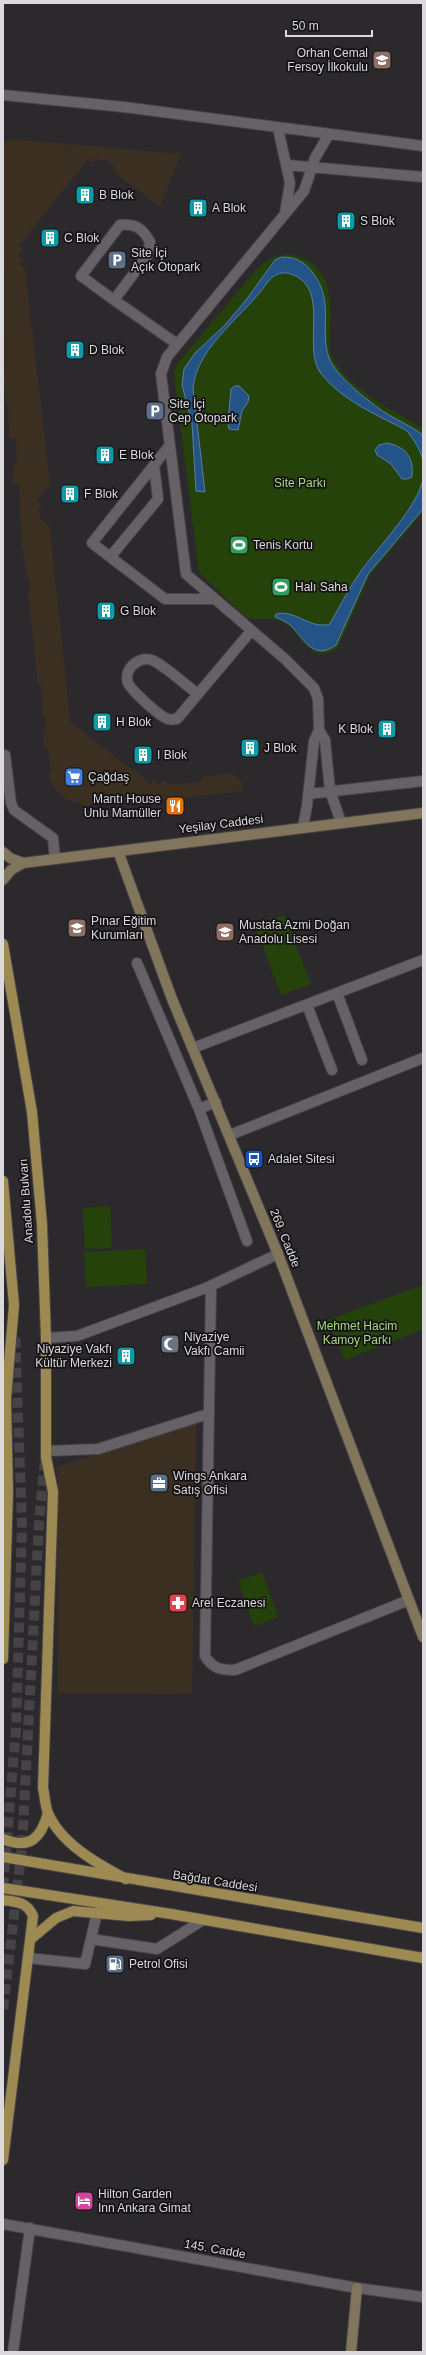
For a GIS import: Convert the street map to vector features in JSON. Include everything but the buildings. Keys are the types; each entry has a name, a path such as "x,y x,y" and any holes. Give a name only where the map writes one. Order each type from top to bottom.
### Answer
{"main road":[{"name":"Anadolu Bulvarı","path":"3,944 32,1112 42,1224 46,1338 46,1454 53,1492 43,1788 48,1813"},
{"name":"Anadolu Bulvarı","path":"3,1181 14,1305 7,1350 6,1398 8,1491 3,1659"},
{"path":"3,1838 13,1843 30,1842 43,1831 48,1813"},
{"path":"48,1813 60,1832 76,1848 106,1869 126,1879"},
{"name":"Bağdat Caddesi","path":"3,1857 423,1928"},
{"path":"3,1888 171,1914 423,1958"},
{"path":"3,1900 23,1903 30,1908 33,1916 3,2160"},
{"path":"31,1939 56,1918 74,1911 129,1916 171,1914"},
{"path":"404,1925 423,1922"}],"street":[{"path":"3,95 124,107 423,146"},
{"path":"278,128 290,182 285,215"},
{"path":"303,827 314,741 319,730 318,699 314,688 286,660 186,574 161,374 167,357 177,344 304,191 312,167 329,134"},
{"path":"287,165 423,177"},
{"path":"114,300 146,256 150,242 144,231 131,224 120,225 81,276 114,300 177,344"},
{"path":"170,445 92,542 165,599 213,598"},
{"path":"110,556 158,499 154,465"},
{"path":"198,694 154,661 144,658 137,661 129,671 127,681 131,690 168,720 177,720 251,631"},
{"path":"319,730 325,740 330,791 341,822"},
{"path":"5,754 10,803 14,810 53,838 55,859"},
{"path":"308,794 423,781"},
{"name":"Yeşilay Caddesi","path":"3,880 11,870 23,863 341,822 423,813"},
{"name":"269. Cadde","path":"118,851 172,999 230,1135 278,1254 409,1600 420,1617 423,1637"},
{"path":"3,852 10,858 23,863"},
{"path":"193,1048 423,960"},
{"path":"137,964 199,1109 247,1241"},
{"path":"337,993 362,1060"},
{"path":"307,1004 332,1070"},
{"path":"230,1135 423,1058"},
{"path":"199,1109 216,1102"},
{"path":"46,1338 77,1336 211,1286 278,1254"},
{"path":"211,1286 205,1656 210,1664 221,1670 236,1670 409,1600"},
{"path":"46,1454 98,1449 208,1414"},
{"path":"28,1958 85,1964 97,1912"},
{"path":"92,1939 157,1949 204,1920"},
{"name":"145. Cadde","path":"3,2224 357,2288 423,2297"},
{"path":"13,2352 30,2228"},
{"path":"351,2352 357,2288"}],"shaded area":[{"path":"9,139 181,154 160,207 113,171 115,167 105,159 101,162 96,158 93,163 88,159 19,246 23,250 18,256 23,260 20,264 25,269 50,485 37,500 42,505 37,510 42,515 39,517 50,527 70,722 151,784 154,780 160,784 163,780 172,785 201,782 202,777 232,773 241,780 244,791 187,797 91,803 88,807 64,798 55,789 49,776 51,772 48,749 44,749 43,731 46,730 45,716 42,716 41,684 38,684 28,591 30,591 29,577 27,577 22,546 19,484 13,484 13,466 17,465 16,438 9,438 8,405 6,405 3,375 5,373 3,142 9,142"},
{"path":"196,1422 192,1694 58,1693 57,1467"}],"green space":[{"name":"Site Parkı","path":"288,254 302,258 313,264 326,282 330,305 330,350 334,361 342,372 362,391 399,415 423,428 423,512 370,575 338,648 328,653 313,651 307,647 291,628 284,623 274,619 248,618 199,572 174,373 177,364 257,269 271,258"},
{"path":"284,915 311,984 281,995 255,926"},
{"path":"110,1206 112,1248 85,1249 83,1208"},
{"path":"145,1249 147,1284 86,1287 84,1252"},
{"name":"Mehmet Hacim Kamoy Parkı","path":"423,1285 423,1329 345,1360 328,1320"},
{"path":"262,1572 278,1617 254,1626 238,1581"}],"water":[{"path":"282,257 296,259 303,263 313,273 320,284 325,305 326,347 333,365 352,387 368,400 381,410 423,435 423,462 415,442 408,432 349,399 333,387 320,372 315,361 313,304 310,291 303,281 291,274 282,273 269,280 260,293 224,331 203,358 197,372 193,388 205,492 196,491 192,423 182,385 184,369 195,353 225,325 246,300 275,260"},
{"path":"235,386 239,386 249,396 248,402 242,411 238,430 229,429 228,423 231,389"},
{"path":"387,443 399,447 407,454 412,464 412,477 402,479 391,464 377,455 375,450 379,445"},
{"path":"423,478 423,509 368,574 336,645 328,650 321,651 315,649 309,646 289,624 275,617 276,614 283,613 290,614 316,624 330,624 361,571 397,526 414,501 420,489"}],"tunnel":[{"path":"3,1887 16,1729 22,1525 15,1334"},
{"path":"3,2009 22,1847 39,1522 45,1459"}],"place":[{"name":"Orhan Cemal Fersoy İlkokulu","path":"382,60"},
{"name":"B Blok","path":"85,195"},
{"name":"A Blok","path":"198,208"},
{"name":"S Blok","path":"346,221"},
{"name":"C Blok","path":"50,238"},
{"name":"Site İçi Açık Otopark","path":"117,260"},
{"name":"D Blok","path":"75,350"},
{"name":"Site İçi Cep Otopark","path":"155,411"},
{"name":"E Blok","path":"105,455"},
{"name":"F Blok","path":"70,494"},
{"name":"Tenis Kortu","path":"239,545"},
{"name":"Halı Saha","path":"281,587"},
{"name":"G Blok","path":"106,611"},
{"name":"H Blok","path":"102,722"},
{"name":"K Blok","path":"387,729"},
{"name":"J Blok","path":"250,748"},
{"name":"I Blok","path":"143,755"},
{"name":"Çağdaş","path":"74,777"},
{"name":"Mantı House Unlu Mamüller","path":"175,806"},
{"name":"Pınar Eğitim Kurumları","path":"77,928"},
{"name":"Mustafa Azmi Doğan Anadolu Lisesi","path":"225,932"},
{"name":"Adalet Sitesi","path":"254,1159"},
{"name":"Niyaziye Vakfı Camii","path":"170,1344"},
{"name":"Niyaziye Vakfı Kültür Merkezi","path":"126,1356"},
{"name":"Wings Ankara Satış Ofisi","path":"159,1483"},
{"name":"Arel Eczanesi","path":"178,1603"},
{"name":"Petrol Ofisi","path":"115,1964"},
{"name":"Hilton Garden Inn Ankara Gimat","path":"84,2201"}]}
